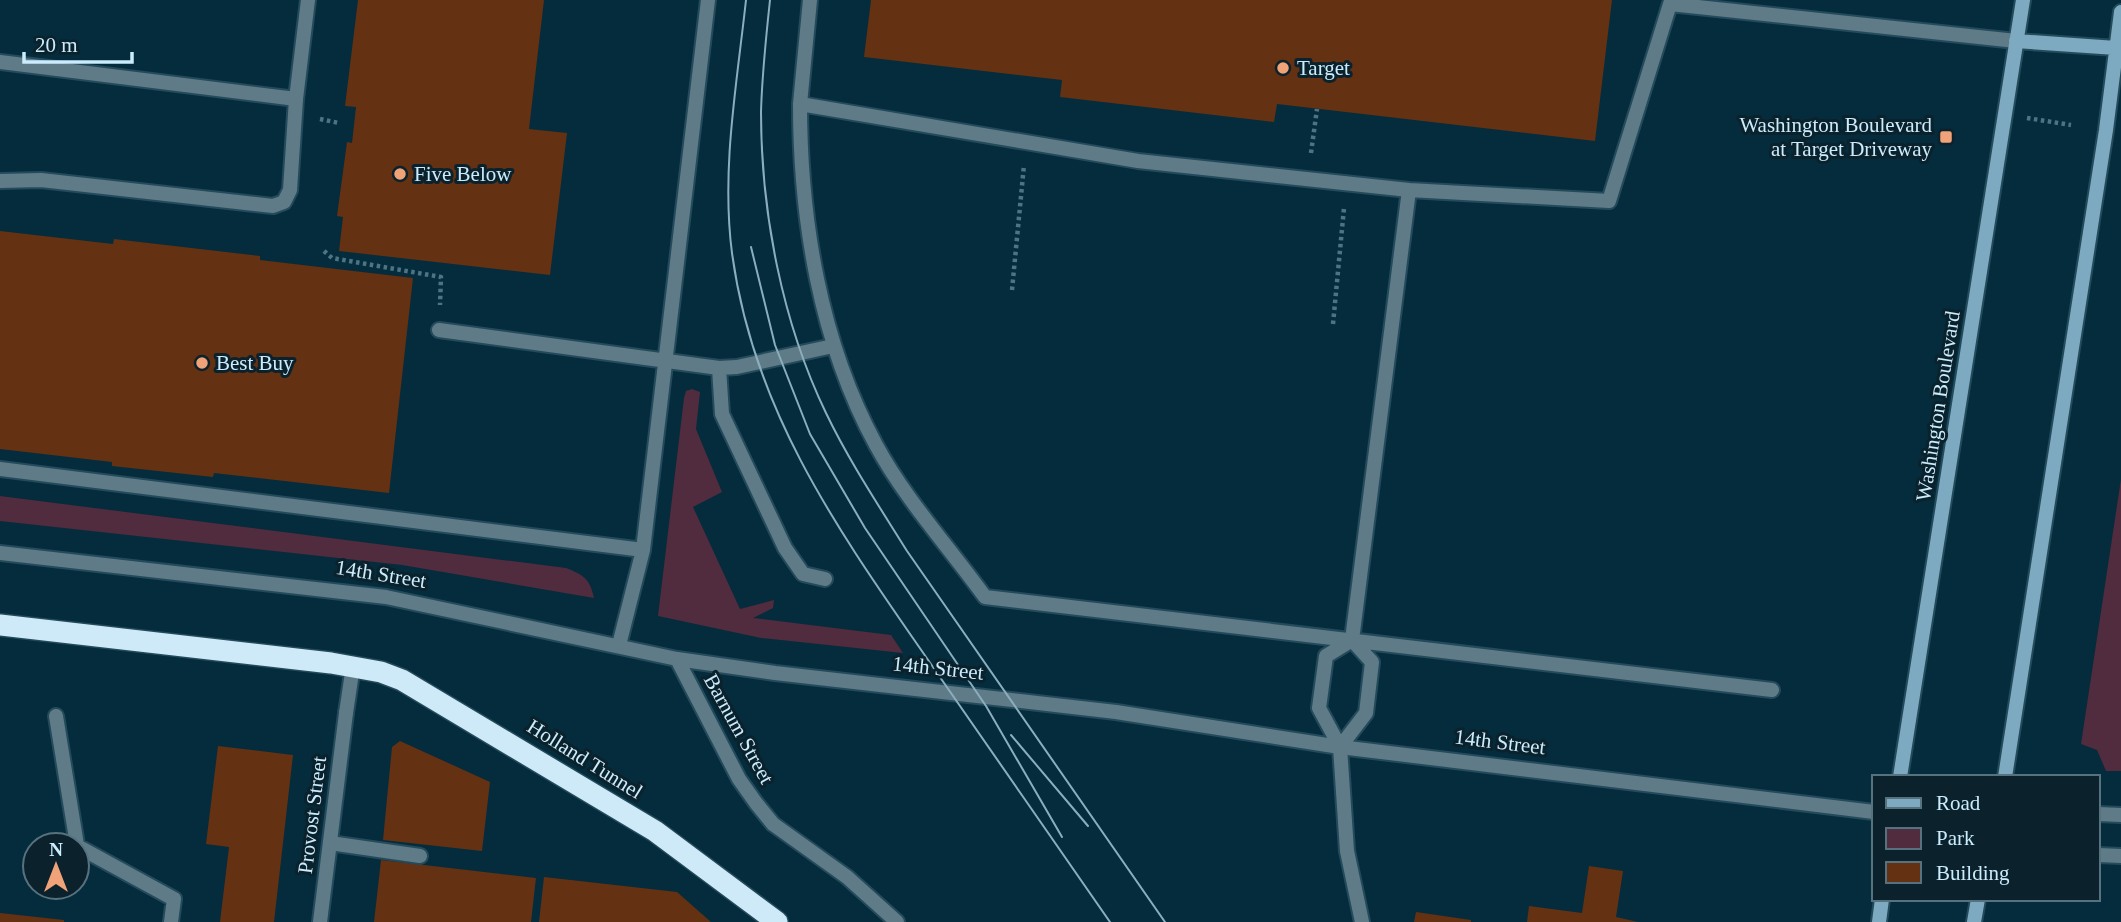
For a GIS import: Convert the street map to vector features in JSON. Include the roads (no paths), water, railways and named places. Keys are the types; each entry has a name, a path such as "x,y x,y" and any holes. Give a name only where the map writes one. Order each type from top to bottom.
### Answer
{"highway":[{"path":"0,625 353,666"},
{"name":"Holland Tunnel","path":"353,666 381,672 419,688 577,782 664,837 777,922"}],"street":[{"path":"0,181 41,180 273,205 284,202 290,190 296,99 308,0"},
{"path":"619,645 643,550 708,0"},
{"path":"810,0 800,104 800,140 809,224 833,346 876,445 985,597 1772,690"},
{"name":"Washington Boulevard","path":"1900,775 2023,0"},
{"path":"800,104 1138,161 1409,190 1609,201 1670,4 2016,41 2119,48"},
{"path":"2005,775 2119,48 2121,12"},
{"path":"0,62 296,99"},
{"path":"1340,747 1366,713 1371,662 1352,640 1409,190"},
{"path":"439,330 719,368 737,367 833,346"},
{"path":"719,368 722,414 763,505 785,548 803,574 825,579"},
{"path":"0,469 643,550"},
{"name":"14th Street","path":"0,553 386,597 677,659 859,684 1116,712 1340,747 1872,812"},
{"path":"1352,640 1326,656 1319,708 1340,747 1347,851 1362,922"},
{"name":"Barnum Street","path":"677,659 739,779 773,824 847,877 897,922"},
{"name":"Provost Street","path":"320,922 353,666"},
{"path":"56,716 75,831"},
{"path":"2100,814 2121,815"},
{"path":"330,843 420,856"},
{"path":"91,853 174,899 171,922"},
{"path":"2100,855 2121,856"},
{"path":"1879,922 1882,901"},
{"path":"1974,922 1978,901"}],"tram line":[{"path":"746,0 729,158 729,221 743,313 760,369 808,474 868,572 1110,922"},
{"path":"770,0 761,112 765,188 786,304 811,378 844,448 907,551 1165,922"},
{"path":"751,247 775,345 810,434 865,528 986,706 1062,837"},
{"path":"1011,735 1088,826"}],"place":[{"name":"Target","path":"1283,68"},
{"name":"Washington Boulevard at Target Driveway","path":"1946,137"},
{"name":"Five Below","path":"400,174"},
{"name":"Best Buy","path":"202,363"}]}
